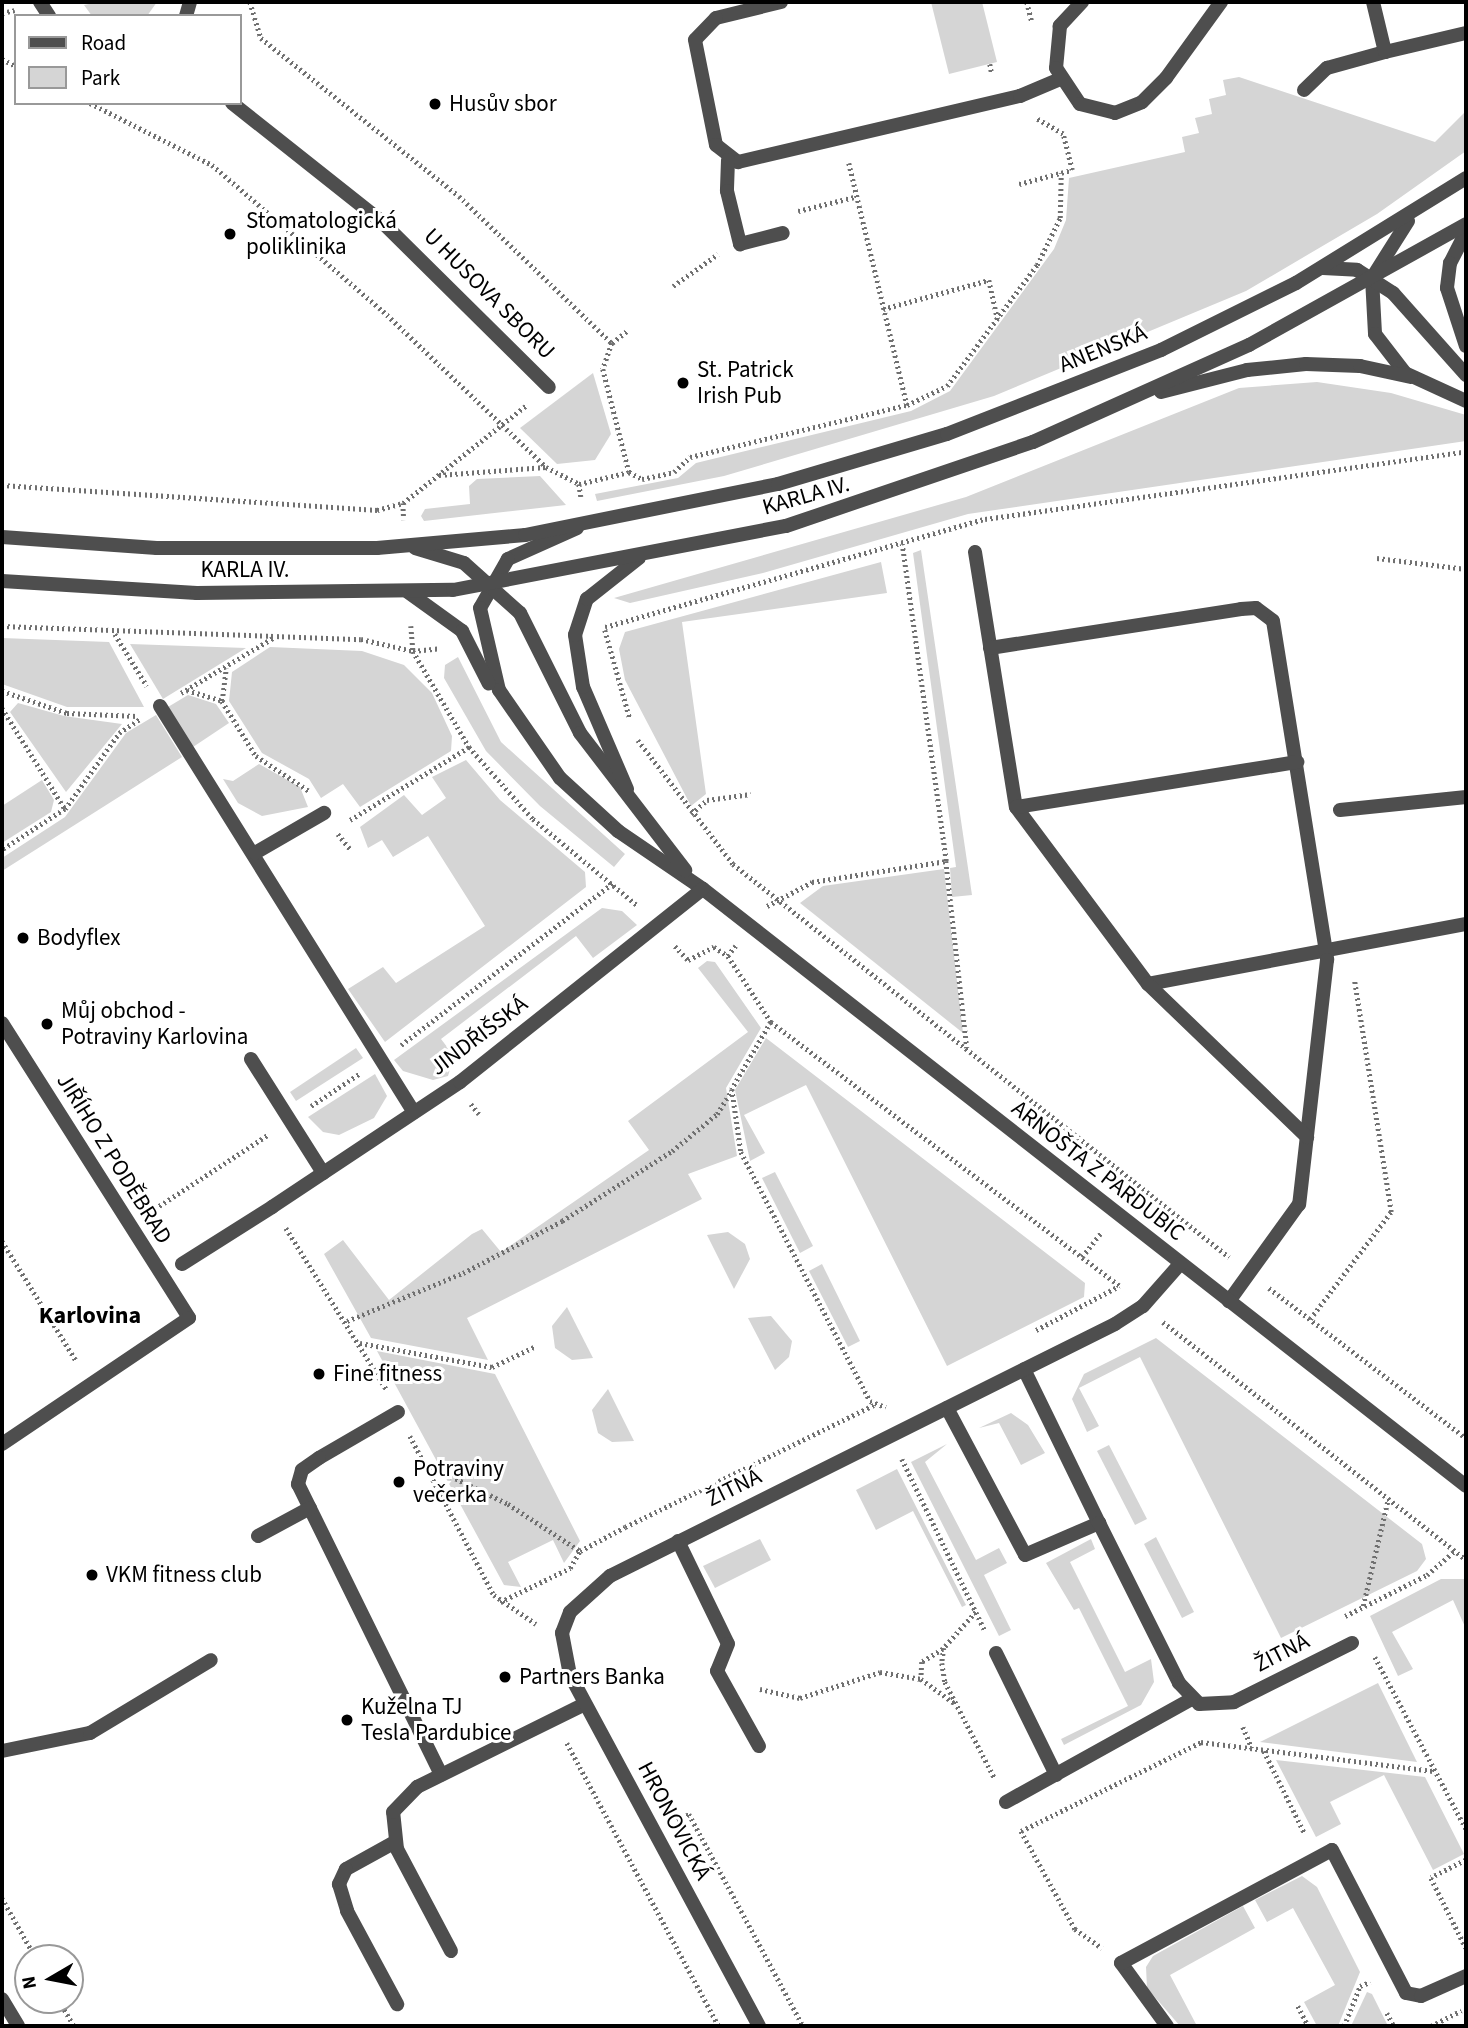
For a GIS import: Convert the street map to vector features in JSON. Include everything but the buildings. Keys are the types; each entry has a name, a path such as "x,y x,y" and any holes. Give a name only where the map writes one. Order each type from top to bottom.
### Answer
{"street":[{"path":"781,2 716,18 695,40 712,133 728,160 727,191 740,244 783,233"},
{"path":"1082,2 1068,14 1055,41 1060,79 1089,109 1130,110 1166,78 1221,2"},
{"path":"1373,2 1385,52"},
{"path":"1304,90 1327,68 1466,33"},
{"path":"728,160 786,154 1020,96 1060,79"},
{"name":"U HUSOVA SBORU","path":"235,105 381,221 549,387"},
{"name":"ANENSKÁ","path":"778,484 1021,407 1218,324 1321,268 1466,178"},
{"name":"ANENSKÁ","path":"1372,278 1395,236 1424,206"},
{"path":"1122,402 1249,345 1466,224"},
{"path":"1466,232 1450,263 1447,288 1466,346"},
{"path":"1321,268 1350,268 1372,278 1415,313 1466,375"},
{"path":"1372,278 1375,334 1411,377"},
{"path":"1122,402 1282,365 1328,362 1411,377 1466,401"},
{"name":"KARLA IV.","path":"2,581 197,593 408,592 489,586 639,558 786,526 940,479 1122,402"},
{"name":"KARLA IV.","path":"2,537 283,552 405,546 586,524 778,484"},
{"name":"KARLA IV.","path":"489,586 508,559 586,524"},
{"name":"KARLA IV.","path":"405,546 454,557 489,586"},
{"path":"975,552 1016,807 1149,984 1307,1137"},
{"name":"ARNOŠTA Z PARDUBIC","path":"639,558 583,605 575,649 612,761 675,859"},
{"name":"ARNOŠTA Z PARDUBIC","path":"703,888 675,859 580,733 526,621 489,586 480,620 487,656 511,714 536,751 618,831 703,888 1466,1486"},
{"path":"408,592 462,631 498,701 536,751"},
{"path":"990,648 1256,608 1273,621 1327,949 1307,1137 1295,1216 1229,1301"},
{"path":"160,706 255,853 414,1112"},
{"path":"1016,807 1297,762"},
{"path":"1340,810 1466,797"},
{"path":"255,853 324,813"},
{"name":"JINDŘIŠSKÁ","path":"182,1264 414,1112 703,888"},
{"path":"1149,984 1466,924"},
{"name":"JIŘÍHO Z PODĚBRAD","path":"2,1023 189,1318 93,1387"},
{"path":"251,1059 323,1173"},
{"name":"ŽITNÁ","path":"562,1633 580,1599 641,1560 1130,1316 1180,1264"},
{"path":"1006,1802 1192,1699 1099,1523 1024,1369"},
{"path":"2,1444 93,1387"},
{"path":"947,1408 1025,1555 1099,1523"},
{"path":"398,1412 302,1470 298,1484 441,1775"},
{"path":"258,1536 310,1508"},
{"path":"678,1541 729,1644 717,1671 759,1746"},
{"name":"HRONOVICKÁ","path":"562,1633 566,1664 585,1704 759,2026"},
{"name":"ŽITNÁ","path":"1192,1699 1208,1706 1234,1702 1352,1643"},
{"path":"996,1653 1056,1775"},
{"path":"2,1751 90,1733 211,1660"},
{"path":"451,1951 395,1842 393,1812 401,1798 441,1775 585,1704"},
{"path":"395,1842 346,1869 339,1884 347,1911 397,2004"},
{"path":"1167,2026 1121,1963 1332,1850 1405,1993 1421,1996 1466,1976"},
{"path":"2,1999 18,2026"}],"path":[{"path":"250,2 261,38 459,196 612,343"},
{"path":"94,105 212,165 383,311 500,427 546,467 579,484 629,472 642,479 674,472 690,457 907,405 947,386 998,321 1037,265 1060,218 1061,173"},
{"path":"1019,184 1072,170 1063,134 1056,125 1027,118"},
{"path":"847,163 907,405"},
{"path":"791,212 854,197"},
{"path":"673,286 739,238"},
{"path":"883,309 989,280 998,321"},
{"path":"626,331 612,343 603,369 629,472"},
{"path":"2,485 377,510 403,503 549,387"},
{"path":"632,726 605,627 985,519 1466,451"},
{"path":"439,475 546,467"},
{"path":"902,544 946,861 967,1049"},
{"path":"1377,558 1466,569"},
{"path":"2,626 115,633 361,639 413,651 470,747 533,818 614,882"},
{"path":"115,633 160,706"},
{"path":"226,667 222,701 256,756 304,784 324,813"},
{"path":"186,690 222,701"},
{"path":"2,708 65,809"},
{"path":"2,850 65,809 119,733 145,716"},
{"path":"636,734 691,814 733,864 1251,1274 1466,1438"},
{"path":"350,849 335,830 470,747"},
{"path":"691,814 708,800 751,794"},
{"path":"774,898 793,897 812,882 946,861"},
{"path":"750,927 728,956 771,1022 1119,1286 1024,1336"},
{"path":"1310,1319 1391,1212 1351,964"},
{"path":"347,1321 487,1262 562,1221 672,1151 717,1114 771,1022"},
{"path":"732,1089 741,1152 874,1405"},
{"path":"2,1241 93,1387"},
{"path":"1155,1316 1466,1560"},
{"path":"1154,1331 1166,1325"},
{"path":"360,1343 492,1367 534,1347"},
{"path":"500,1602 570,1568 580,1551 874,1405 893,1406"},
{"path":"901,1458 996,1653"},
{"path":"424,1464 508,1504 580,1551"},
{"path":"1362,1607 1388,1498"},
{"path":"1341,1618 1427,1575 1455,1551"},
{"path":"921,1679 922,1662 944,1648 976,1612"},
{"path":"1352,1612 1358,1624"},
{"path":"944,1648 945,1682 954,1703 1075,1929 1121,1963"},
{"path":"1371,1648 1466,1829"},
{"path":"753,1682 782,1698 821,1695 880,1672 921,1679 954,1703"},
{"path":"554,1719 719,2026"},
{"path":"1021,1831 1201,1742 1435,1771"},
{"path":"1264,1750 1317,1858"},
{"path":"655,1833 688,1814 803,2026"},
{"path":"1466,1860 1431,1878 1466,1948"},
{"path":"2,1898 28,1944"},
{"path":"1344,2026 1360,1986 1371,1981"},
{"path":"1298,2006 1308,2026"},
{"path":"1431,2026 1466,2008"}],"green space":[{"path":"99,2 157,2 148,14 91,14 84,5"},
{"path":"931,2 982,2 997,62 949,74"},
{"path":"1239,77 1435,142 1466,111 1466,151 1377,214 1246,291 994,396 724,476 597,501 595,494 678,478 696,463 911,411 950,391 1054,249 1066,220 1069,178 1185,152 1182,137 1199,133 1195,118 1212,114 1209,99 1226,95 1223,80"},
{"path":"593,373 611,434 595,460 557,464 520,428"},
{"path":"1317,382 1391,393 1466,415 1466,441 968,514 763,573 630,603 614,598 966,497 1239,388"},
{"path":"540,476 566,505 424,521 421,516 425,509 470,504 469,486 477,479"},
{"path":"921,550 972,895 952,897 950,868 956,867 913,553"},
{"path":"881,562 887,593 682,622 706,794 691,806 625,680 619,649 625,632"},
{"path":"2,638 109,642 144,707 67,707 2,684"},
{"path":"130,644 246,648 163,699"},
{"path":"270,647 362,651 404,665 432,693 452,736 451,751 360,807 343,784 321,798 309,779 262,753 229,701 232,672"},
{"path":"458,657 501,742 625,854 614,867 540,806 486,751 444,678 445,665"},
{"path":"188,695 216,704 229,723 193,747 168,707"},
{"path":"18,703 64,716 122,724 66,792 10,712"},
{"path":"156,715 182,757 2,871 2,858 65,817 126,733"},
{"path":"466,760 500,800 585,872 586,887 385,1042 348,989 383,967 396,983 485,926 428,836 393,857 382,840 368,848 360,827 404,795 422,815 446,798 432,777"},
{"path":"259,764 300,787 308,807 262,816 238,803 223,779 233,781"},
{"path":"42,780 54,800 51,812 2,843 2,806"},
{"path":"944,869 963,1033 800,903 823,886"},
{"path":"602,908 622,911 637,925 593,958 576,936 441,1039 454,1056 448,1076 433,1080 403,1071 394,1060"},
{"path":"707,961 715,962 761,1028 726,1088 737,1156 688,1174 702,1199 467,1318 488,1360 371,1338 324,1254 343,1240 389,1300 472,1234 482,1229 501,1252 649,1150 628,1121 748,1032 698,968"},
{"path":"766,1038 1085,1283 1084,1297 947,1366 806,1085 744,1115 765,1153 750,1161 735,1090"},
{"path":"356,1048 363,1058 296,1101 290,1092"},
{"path":"375,1074 387,1096 374,1118 339,1135 323,1132 308,1117"},
{"path":"775,1172 813,1246 800,1253 762,1178"},
{"path":"728,1232 745,1244 750,1259 734,1289 707,1235"},
{"path":"822,1264 860,1341 848,1347 809,1271"},
{"path":"567,1307 593,1358 572,1360 555,1348 552,1326"},
{"path":"771,1316 792,1341 789,1357 775,1370 748,1318"},
{"path":"1156,1338 1422,1544 1426,1559 1417,1571 1281,1638 1140,1357 1079,1388 1099,1426 1087,1432 1072,1399 1084,1374"},
{"path":"377,1351 495,1374 580,1541 564,1563 553,1540 508,1562 521,1587 504,1585"},
{"path":"608,1389 634,1441 612,1442 598,1433 592,1410"},
{"path":"1011,1413 1028,1425 1045,1453 1021,1465 999,1423 979,1428"},
{"path":"947,1444 925,1462 976,1560 999,1548 1007,1563 984,1575 1011,1630 999,1636 911,1462"},
{"path":"1109,1445 1147,1519 1135,1525 1097,1451"},
{"path":"897,1469 966,1605 962,1607 913,1511 876,1530 856,1490"},
{"path":"1156,1537 1194,1612 1182,1618 1144,1544"},
{"path":"760,1539 771,1560 715,1588 703,1566"},
{"path":"1091,1539 1095,1549 1070,1562 1125,1672 1151,1659 1154,1682 1141,1705 1064,1745 1061,1739 1128,1706 1079,1608 1074,1610 1046,1563"},
{"path":"1441,1579 1466,1579 1466,1629 1453,1600 1392,1632 1413,1669 1398,1676 1370,1616"},
{"path":"1378,1683 1417,1762 1260,1742"},
{"path":"1276,1760 1425,1777 1464,1854 1433,1870 1384,1775 1330,1802 1341,1824 1316,1837"},
{"path":"1302,1876 1317,1887 1360,1972 1338,2026 1317,2026 1304,2002 1335,1985 1293,1908 1267,1922 1255,1900"},
{"path":"1243,1906 1255,1928 1170,1975 1197,2026 1180,2026 1147,1988 1146,1967 1153,1956"},
{"path":"1367,1992 1372,1994 1388,2026 1351,2026"}],"place":[{"name":"Husův sbor","path":"435,104"},
{"name":"Stomatologická poliklinika","path":"230,234"},
{"name":"St. Patrick Irish Pub","path":"683,383"},
{"name":"Bodyflex","path":"23,938"},
{"name":"Můj obchod - Potraviny Karlovina","path":"47,1024"},
{"name":"Fine fitness","path":"319,1374"},
{"name":"Potraviny večerka","path":"399,1482"},
{"name":"VKM fitness club","path":"92,1575"},
{"name":"Partners Banka","path":"505,1677"},
{"name":"Kuželna TJ Tesla Pardubice","path":"347,1720"}],"district":[{"name":"Karlovina","path":"90,1316"}]}
